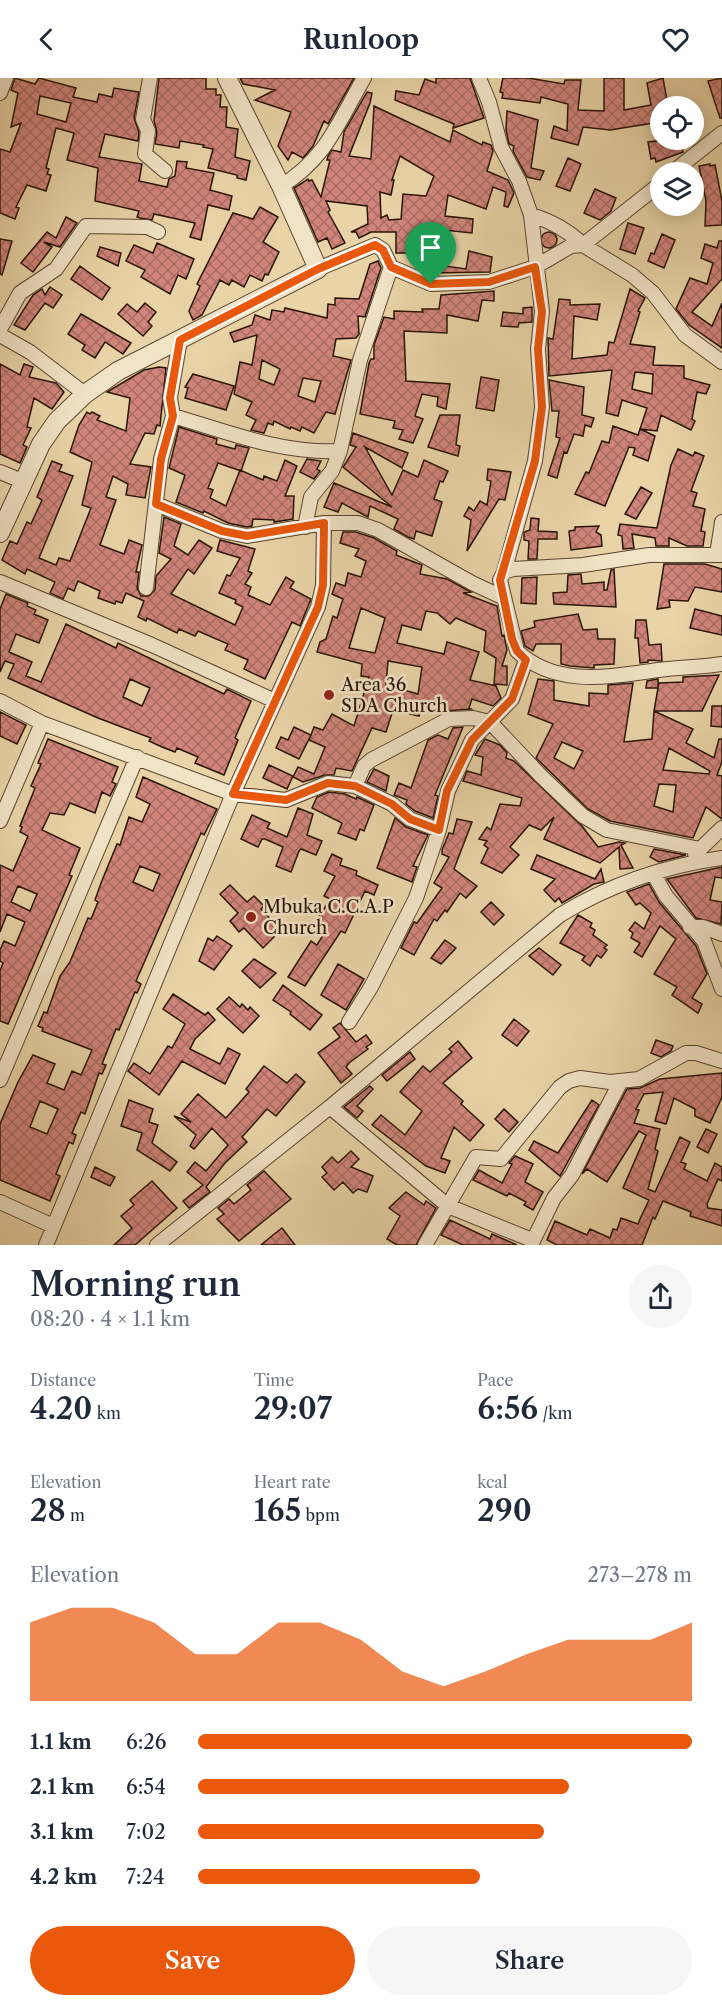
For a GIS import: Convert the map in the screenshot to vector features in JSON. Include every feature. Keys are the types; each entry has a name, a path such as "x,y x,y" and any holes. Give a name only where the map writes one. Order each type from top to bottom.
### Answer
{"street":[{"path":"0,93 6,78"},
{"path":"150,78 143,119 148,131 145,154 165,171"},
{"path":"226,78 281,186 318,269"},
{"path":"281,186 303,174 323,149 341,122 364,78"},
{"path":"479,78 489,102 501,147 519,181 531,215 535,267 542,312 538,349 542,407 535,461 500,580 512,639 517,651 526,660 557,673 585,678 722,664"},
{"path":"686,162 722,133"},
{"path":"0,533 21,481 41,444 57,422 85,394 118,371 318,269 375,245 383,250 391,267 431,284 489,282 535,267 571,246 584,245 650,192"},
{"path":"531,215 550,221 574,235 584,245 632,274 653,293 685,335 722,362"},
{"path":"0,329 20,293 56,269 86,226 147,227 158,232"},
{"path":"305,526 311,497 332,471 340,451 360,360 391,267"},
{"path":"0,335 30,352 85,394"},
{"path":"146,588 161,459 173,416 170,398 180,340"},
{"path":"173,416 273,446 313,452 340,451"},
{"path":"0,472 21,481"},
{"path":"156,504 222,531 247,536 324,523 357,523 378,530 472,583 502,597"},
{"path":"504,572 649,555 720,555 722,522"},
{"path":"46,1245 233,794 318,607 323,585 324,523"},
{"path":"0,582 152,645 275,701"},
{"path":"350,1022 371,987 416,898 439,830 447,791 472,740 512,699 526,660"},
{"path":"0,701 42,723 233,794 286,800 328,783 355,786 392,804 410,819 439,830"},
{"path":"355,786 364,766 371,760 433,725 449,718 490,722 583,816 607,830 631,837 700,849"},
{"path":"0,821 42,723"},
{"path":"0,1080 137,757"},
{"path":"688,863 722,828"},
{"path":"157,1245 330,1107 560,915 593,895 653,873 688,863 722,858"},
{"path":"653,873 666,896 704,941 712,956 722,989"},
{"path":"690,927 703,927 722,934"},
{"path":"425,1245 476,1158 501,1159 560,1087 580,1078 621,1081 639,1079 686,1053 696,1053 722,1061"},
{"path":"330,1107 448,1206 531,1242 554,1198 572,1175 621,1081"},
{"path":"0,1202 53,1226"}],"building":[{"path":"15,78 35,84 39,78 76,88 73,97 97,102 99,94 112,97 114,88 139,92 134,118 139,132 138,141 105,134 99,157 142,164 139,181 167,187 169,179 175,176 177,161 187,162 186,168 214,173 210,190 232,196 229,210 208,205 201,240 190,237 195,223 154,214 152,220 140,218 137,217 139,211 95,201 98,168 67,160 74,133 56,128 46,168 49,169 47,174 51,175 46,191 27,185 16,207 19,208 15,219 0,213 0,149 10,152 21,123 11,127 18,93 11,90","holes":["40,96 71,103 66,122 37,114"]},
{"path":"159,78 206,78 206,89 216,89 216,95 221,95 220,107 227,107 226,127 238,129 235,157 250,161 246,180 237,178 237,175 208,168 213,149 203,147 204,145 180,141 179,148 155,144 157,132 154,121"},
{"path":"240,78 354,78 328,124 324,121 313,146 303,158 292,152 288,160 278,146 291,112 255,100 275,90 243,84"},
{"path":"436,78 470,78 484,118 453,128 454,124 395,100 396,91 419,95 425,79 436,83"},
{"path":"503,78 528,78 564,84 565,80 581,80 578,110 604,111 604,78 624,78 624,110 650,105 650,124 610,130 583,127 578,145 551,138 554,126 567,131 568,104 541,97 540,103 502,98 503,93 500,92"},
{"path":"663,78 666,96 650,96 650,100 647,83"},
{"path":"722,78 722,118 720,118 708,81"},
{"path":"367,92 372,93 349,156 371,159 374,106 450,142 453,130 482,145 483,142 491,145 493,151 487,171 508,180 514,193 508,207 504,206 506,192 493,187 486,209 448,195 445,216 473,219 472,233 434,229 432,245 407,243 407,253 396,253 396,232 371,232 359,238 356,232 351,232 368,224 367,206 326,201 330,210 328,212 345,243 332,249 327,238 318,242 294,188 308,179 312,180 321,197 330,160 327,160 328,156 332,150 341,152 344,132","holes":["400,156 434,176 426,196 403,194 401,219 389,220 387,215 381,218 380,192 391,195 394,180 392,180"]},
{"path":"507,111 538,120 531,168 544,171 540,180 527,177 513,151 514,146 509,144 506,130"},
{"path":"648,142 650,142 650,150 682,150 683,152 656,162 655,158 651,159"},
{"path":"568,158 581,164 570,191 556,186"},
{"path":"704,165 715,165 722,201 722,225 705,226"},
{"path":"595,189 616,198 611,211 600,220 584,213"},
{"path":"260,207 278,217 263,242 279,252 268,275 265,274 262,281 250,275 244,287 232,280 229,285 220,280 202,315 193,320 189,311 200,286 197,284 233,213 253,219"},
{"path":"66,217 77,223 60,247 44,242 52,247 33,272 21,263 47,232 56,238"},
{"path":"628,223 644,228 635,254 620,249"},
{"path":"549,232 555,234 557,240 555,246 549,248 543,246 541,240 543,234"},
{"path":"662,234 675,240 664,268 648,261 651,253 654,254"},
{"path":"0,239 12,241 2,275 0,274"},
{"path":"719,241 722,241 722,279 692,312 712,326 722,303 722,348 689,325 676,309 690,278 707,284 713,263 701,258 705,244 717,248"},
{"path":"157,243 194,259 186,279 178,275 170,294 141,277 145,270 126,261 134,245 153,253"},
{"path":"100,247 121,253 118,266 97,256"},
{"path":"469,251 492,257 490,272 430,273 431,264 466,269"},
{"path":"378,261 381,268 365,317 358,316 359,334 356,338 336,339 333,356 351,360 335,414 326,412 314,433 302,427 300,431 291,427 290,429 274,421 273,425 268,423 264,433 251,430 256,420 246,415 252,402 234,394 240,362 252,365 257,335 234,342 230,333 252,325 255,315 270,320 272,310 284,312 285,308 327,318 328,304 335,305 335,298 359,299 370,264","holes":["262,360 280,369 274,385 259,379","303,378 321,381 315,402 298,396"]},
{"path":"80,266 110,288 102,300 71,279"},
{"path":"50,287 62,295 53,308 45,303 25,330 14,325 33,295 42,289 45,295"},
{"path":"630,289 645,298 638,311 640,312 630,344 655,347 653,365 684,366 684,378 710,385 706,394 697,392 692,419 695,421 691,430 661,415 657,431 640,429 647,408 622,400 618,416 606,413 612,370 549,376 548,338 553,339 559,299 570,300 570,305 600,304 597,320 574,316 572,359 607,355 609,342 614,343","holes":["635,372 653,374 652,394 632,389"]},
{"path":"494,291 494,301 482,300 478,321 447,315 447,333 404,331 406,381 450,384 446,409 437,406 438,397 422,394 415,416 423,419 413,443 399,439 403,430 393,428 395,421 360,414 369,363 371,359 374,359 374,345 384,317 394,319 394,311 423,312 422,309 439,309 441,295"},
{"path":"145,303 156,312 148,322 152,326 143,336 118,314 127,304 137,312"},
{"path":"532,307 532,322 519,323 518,327 501,326 503,312 523,314 523,308"},
{"path":"81,314 131,343 123,354 105,342 95,358 82,350 85,345 68,334"},
{"path":"0,364 20,375 24,364 33,367 29,377 56,383 64,392 52,409 34,398 27,427 31,428 23,445 27,447 20,463 0,454"},
{"path":"166,368 160,426 157,425 154,434 145,433 130,464 151,467 145,498 126,495 128,484 113,476 106,497 116,500 100,545 124,554 129,540 142,545 136,572 139,572 137,588 141,596 149,596 155,590 156,576 171,559 159,553 164,517 181,524 174,546 188,555 199,540 212,548 194,574 188,569 171,594 235,625 243,607 235,603 236,600 219,593 227,575 230,576 240,558 217,551 220,540 255,549 248,571 252,573 245,584 251,587 248,595 270,605 286,577 294,582 290,588 311,599 300,626 292,622 265,679 244,669 248,660 225,650 228,644 198,631 195,636 179,629 177,633 147,618 146,621 138,617 144,601 126,593 122,603 116,601 115,604 98,598 100,591 78,581 74,591 68,588 63,599 50,593 55,582 27,569 25,574 2,560 10,541 17,544 27,522 31,524 42,500 37,497 52,461 62,465 59,471 73,476 39,558 56,565 59,558 70,561 91,508 82,505 92,462 70,452 79,425 87,412 90,414 92,412 100,416 97,420 126,431 130,398 107,392 144,370"},
{"path":"193,374 234,386 226,410 185,398 188,388 185,387"},
{"path":"481,377 499,380 494,411 476,408"},
{"path":"549,380 584,387 582,415 594,418 591,427 585,425 583,436 574,434 567,453 564,452 557,478 548,475 560,438 556,437 559,411 552,411"},
{"path":"440,415 460,415 456,445 460,446 458,456 428,447"},
{"path":"613,426 638,435 640,429 655,436 648,461 633,455 635,448 629,447 605,506 575,494 586,472 589,473 602,441 609,443"},
{"path":"179,427 217,439 216,444 235,449 236,445 249,448 241,471 263,480 264,476 277,481 285,460 297,466 285,496 294,496 293,519 274,522 274,520 253,519 252,526 247,527 228,523 204,511 203,513 176,502 185,475 169,468","holes":["218,463 240,471 226,506 210,498 213,490 208,488"]},
{"path":"353,433 408,453 402,468 365,447 392,495 403,470 418,477 424,460 448,471 443,482 440,481 434,499 442,502 432,536 416,531 414,539 408,537 394,529 398,519 370,506 368,517 342,503 338,512 324,507 334,483 392,507 343,467 356,447 350,445"},
{"path":"678,449 693,456 695,452 704,456 691,491 697,493 693,506 705,509 701,531 705,532 703,546 687,546 669,538 669,546 656,546 655,538 632,534 634,548 623,549 622,536 618,535 620,524 657,528 671,465"},
{"path":"307,459 321,461 317,469 320,471 314,479 300,472"},
{"path":"488,469 511,472 505,500 499,499 467,551 471,520 464,516 469,507 474,511 480,501 487,505 491,481 487,480"},
{"path":"641,487 652,493 636,519 625,514"},
{"path":"531,518 539,519 538,531 557,532 557,539 538,539 537,559 528,559 529,541 524,540 524,532 530,530"},
{"path":"599,526 596,532 601,535 602,546 571,550 569,531 575,530 575,527"},
{"path":"343,532 356,532 374,538 397,551 396,555 422,565 420,574 447,579 471,592 463,593 497,606 507,650 502,666 507,666 507,685 494,684 496,658 484,651 486,631 456,618 450,624 437,613 426,611 421,630 402,625 397,643 444,654 447,642 479,652 470,680 496,686 501,698 493,706 472,699 469,708 471,709 445,711 424,702 419,716 393,710 386,732 372,728 352,771 336,768 334,775 325,775 303,782 293,777 298,767 314,774 325,747 309,740 314,727 323,730 332,714 354,726 369,677 361,676 362,664 317,652 320,642 326,639 333,616 337,618 343,599 332,594 336,583 345,586 348,573 361,577 366,561 355,556 359,549 340,543","holes":["361,608 385,618 375,653 349,648","388,661 422,667 418,694 386,685"]},
{"path":"664,564 705,564 722,569 722,592 695,587 688,601 669,600 670,607 657,609"},
{"path":"614,569 616,607 554,604 553,593 567,592 568,575 581,574 582,584 604,582 604,590 607,590 611,570"},
{"path":"537,577 536,604 521,603 522,578"},
{"path":"6,594 28,603 27,606 36,610 34,614 48,620 39,643 16,634 9,652 32,662 26,676 41,682 66,624 116,648 118,643 224,694 227,689 251,701 235,738 238,740 224,775 195,763 198,757 177,748 175,752 162,747 149,741 151,738 98,718 8,678 14,664 5,661 0,672 0,609","holes":["130,679 150,688 142,706 123,697"]},
{"path":"695,609 722,616 722,635 690,628"},
{"path":"578,614 583,630 597,629 598,639 615,639 614,664 594,665 594,668 570,666 561,664 561,644 536,644 533,651 525,646 521,631 535,627 534,621"},
{"path":"636,620 646,620 649,645 661,644 662,661 648,660 648,662 640,663 638,638 635,638"},
{"path":"719,675 702,711 654,711 658,688 646,688 647,681 658,679 658,687 659,683 683,682 683,677"},
{"path":"538,679 554,681 554,700 589,706 589,693 608,694 608,685 633,683 624,742 652,739 654,711 693,729 686,743 714,758 719,739 722,739 722,762 717,775 722,776 722,819 706,807 693,838 610,821 588,809 536,758 553,724 528,714","holes":["562,742 583,751 574,769 554,758","669,748 710,771 709,774 663,770","659,784 676,785 673,812 654,806"]},
{"path":"712,706 722,706 722,727 711,726"},
{"path":"0,712 26,725 17,744 0,736"},
{"path":"294,727 311,735 299,759 276,748 281,737 288,740"},
{"path":"463,727 435,795 438,796 433,818 415,811 406,804 407,800 394,795 399,783 411,788 428,740 438,735 448,739 453,728"},
{"path":"48,739 118,767 112,782 116,784 110,796 102,792 95,813 70,803 64,815 50,813 42,830 80,848 69,875 72,876 8,1024 0,1021 0,971 3,963 0,961 0,950 4,941 15,946 25,922 7,914 0,932 0,865 13,871 28,836 20,832 22,827 20,826 35,788 31,786 41,764 38,763","holes":["18,886 37,894 30,911 11,902"]},
{"path":"485,739 500,745 507,753 506,758 514,761 582,826 598,847 619,842 625,843 621,845 633,868 620,869 619,847 600,863 544,839 554,817 541,830 529,825 510,847 519,855 502,873 481,863 488,848 484,845 487,841 479,839 487,827 491,830 500,804 520,806 522,798 463,781 467,771 481,775 483,757 475,755"},
{"path":"269,765 293,776 287,789 263,778"},
{"path":"374,769 389,776 386,791 367,782"},
{"path":"143,777 217,809 204,835 201,833 136,981 141,984 137,993 135,992 119,1030 116,1029 102,1064 106,1065 102,1074 99,1073 85,1114 81,1112 72,1133 76,1135 73,1144 69,1142 56,1174 60,1176 50,1201 0,1180 0,1124 18,1082 33,1055 55,1064 47,1083 64,1090 72,1071 81,1075 92,1050 42,1031 43,1028 38,1026 44,1012 47,1013 60,976 70,962 88,918 91,919 98,902 95,900 101,883 117,844 120,845 129,817 142,822 150,804 136,797","holes":["140,866 160,874 153,891 133,882","40,1101 58,1109 47,1134 30,1127"]},
{"path":"329,792 345,794 356,799 357,797 374,805 364,831 360,829 356,840 338,833 342,823 312,808 317,797"},
{"path":"298,808 313,814 307,835 322,841 316,855 301,849 299,851 291,872 276,866 283,847 262,839 258,847 241,839 252,815 270,823 267,828 287,837"},
{"path":"395,818 406,827 428,835 413,866 417,867 412,882 377,868"},
{"path":"457,819 472,822 454,869 477,886 466,898 460,893 447,912 445,910 437,921 434,919 414,955 401,948 414,922 417,923 442,888 434,883 449,857 442,854 442,850 449,833 453,834"},
{"path":"654,849 686,855 659,862 650,857"},
{"path":"332,854 342,859 340,865 357,871 356,875 378,885 374,895 365,891 345,933 341,931 305,986 288,977 311,941 317,945 327,929 316,922 330,899 324,896 335,876 324,871"},
{"path":"537,855 595,879 601,869 604,882 594,884 562,903 559,898 555,902 544,890 555,879 531,869"},
{"path":"722,867 722,878 715,877 710,900 722,902 721,924 696,918 667,879"},
{"path":"649,884 659,902 696,946 707,974 692,998 702,1004 698,1013 672,995 677,987 654,974 676,939 660,926 642,957 634,952 640,943 631,938 633,933 629,930 635,922 644,929 651,913 640,903 636,905 627,892"},
{"name":"Mbuka C.C.A.P Church","path":"230,885 247,902 254,896 264,906 261,909 278,927 272,932 275,936 263,948 244,928 239,932 230,921 238,913 220,894"},
{"path":"491,902 504,915 494,925 481,912"},
{"path":"578,915 592,923 590,927 595,930 593,935 607,945 604,948 607,950 601,958 597,955 590,966 582,960 585,956 560,943"},
{"path":"217,936 232,946 214,970 199,961 208,938 213,941"},
{"path":"445,940 456,948 441,964 431,958"},
{"path":"539,948 561,965 553,975 529,956"},
{"path":"254,959 276,973 260,988 242,971"},
{"path":"338,964 364,979 346,1010 321,995"},
{"path":"283,985 322,1015 310,1030 290,1014 291,1012 273,1000"},
{"path":"173,994 205,1015 208,1012 215,1020 195,1039 190,1049 220,1064 228,1048 240,1054 225,1084 182,1061 159,1095 128,1071 134,1063 150,1074 168,1046 172,1048 185,1024 163,1009"},
{"path":"229,997 240,1007 242,1004 248,1010 250,1007 259,1016 243,1033 217,1009"},
{"path":"514,1019 529,1031 517,1046 502,1035"},
{"path":"340,1023 356,1042 366,1035 372,1043 366,1047 368,1049 349,1063 346,1067 352,1074 341,1083 318,1053 340,1037 333,1028"},
{"path":"656,1040 673,1046 671,1051 661,1057 651,1053"},
{"path":"458,1041 472,1058 443,1083 484,1125 470,1141 454,1127 441,1158 450,1161 445,1173 426,1166 372,1125 381,1115 405,1135 422,1111 400,1092 423,1066 430,1072 452,1052 449,1049"},
{"path":"410,1052 415,1059 387,1081 382,1075"},
{"path":"264,1066 287,1083 296,1074 305,1082 276,1116 267,1109 242,1137 247,1142 225,1163 206,1187 210,1192 189,1208 183,1201 203,1185 187,1172 195,1162 206,1171 228,1145 212,1128 194,1149 190,1146 196,1135 174,1116 191,1122 181,1114 198,1094 226,1118 249,1092 246,1089"},
{"path":"722,1073 722,1097 710,1123 695,1116 695,1109 674,1098 666,1124 655,1121 663,1092 644,1094 636,1109 639,1110 634,1123 660,1129 655,1149 658,1151 648,1189 655,1192 680,1137 690,1142 681,1162 686,1164 684,1169 707,1181 715,1163 722,1167 722,1181 718,1179 707,1204 708,1208 722,1210 722,1226 690,1216 691,1212 663,1201 655,1219 653,1217 642,1245 557,1245 547,1240 555,1221 587,1235 590,1229 610,1238 613,1229 617,1230 621,1218 638,1224 649,1200 623,1188 646,1135 639,1131 607,1182 587,1169 582,1174 627,1089 640,1088 660,1079"},
{"path":"370,1086 373,1089 357,1106 363,1111 357,1118 344,1107"},
{"path":"129,1100 153,1109 149,1122 158,1125 152,1143 177,1162 170,1171 137,1150 142,1133 121,1126"},
{"path":"592,1100 599,1105 560,1176 529,1150 534,1141 558,1153"},
{"path":"504,1109 518,1122 509,1132 495,1119"},
{"path":"706,1129 717,1134 708,1153 697,1147"},
{"path":"351,1151 359,1159 351,1167 373,1176 367,1192 358,1189 353,1193 343,1182 334,1190 322,1177 327,1173 322,1167 332,1157 338,1163"},
{"path":"515,1156 533,1164 525,1182 543,1192 533,1210 524,1205 526,1202 509,1193 507,1196 473,1180 479,1170 502,1183 512,1164 509,1163"},
{"path":"95,1167 115,1177 110,1186 91,1177"},
{"path":"264,1171 291,1199 239,1241 217,1219 224,1214 218,1208 229,1199 234,1204 251,1190 247,1185"},
{"path":"152,1181 177,1208 135,1245 114,1245 132,1228 121,1216 134,1205 130,1200"},
{"path":"406,1192 424,1205 426,1201 436,1208 416,1245 397,1245 387,1239 400,1216 389,1208"},
{"path":"450,1220 490,1239 492,1234 517,1245 463,1245 441,1235"},
{"path":"282,1228 295,1245 261,1245 273,1235"}],"place":[{"name":"Area 36 SDA Church","path":"329,695"},
{"name":"Mbuka C.C.A.P Church","path":"251,917"}],"route":[{"path":"375,245 383,250 391,267 431,284 489,282 535,267 542,312 538,349 542,407 535,461 500,580 512,639 517,651 526,660 518,684 512,699 502,712 472,740 447,791 439,830 403,816 392,804 355,786 328,783 286,800 233,794 318,607 323,585 324,523 247,536 222,531 185,518 156,504 161,459 173,416 170,398 180,340 318,269 375,245"}]}
